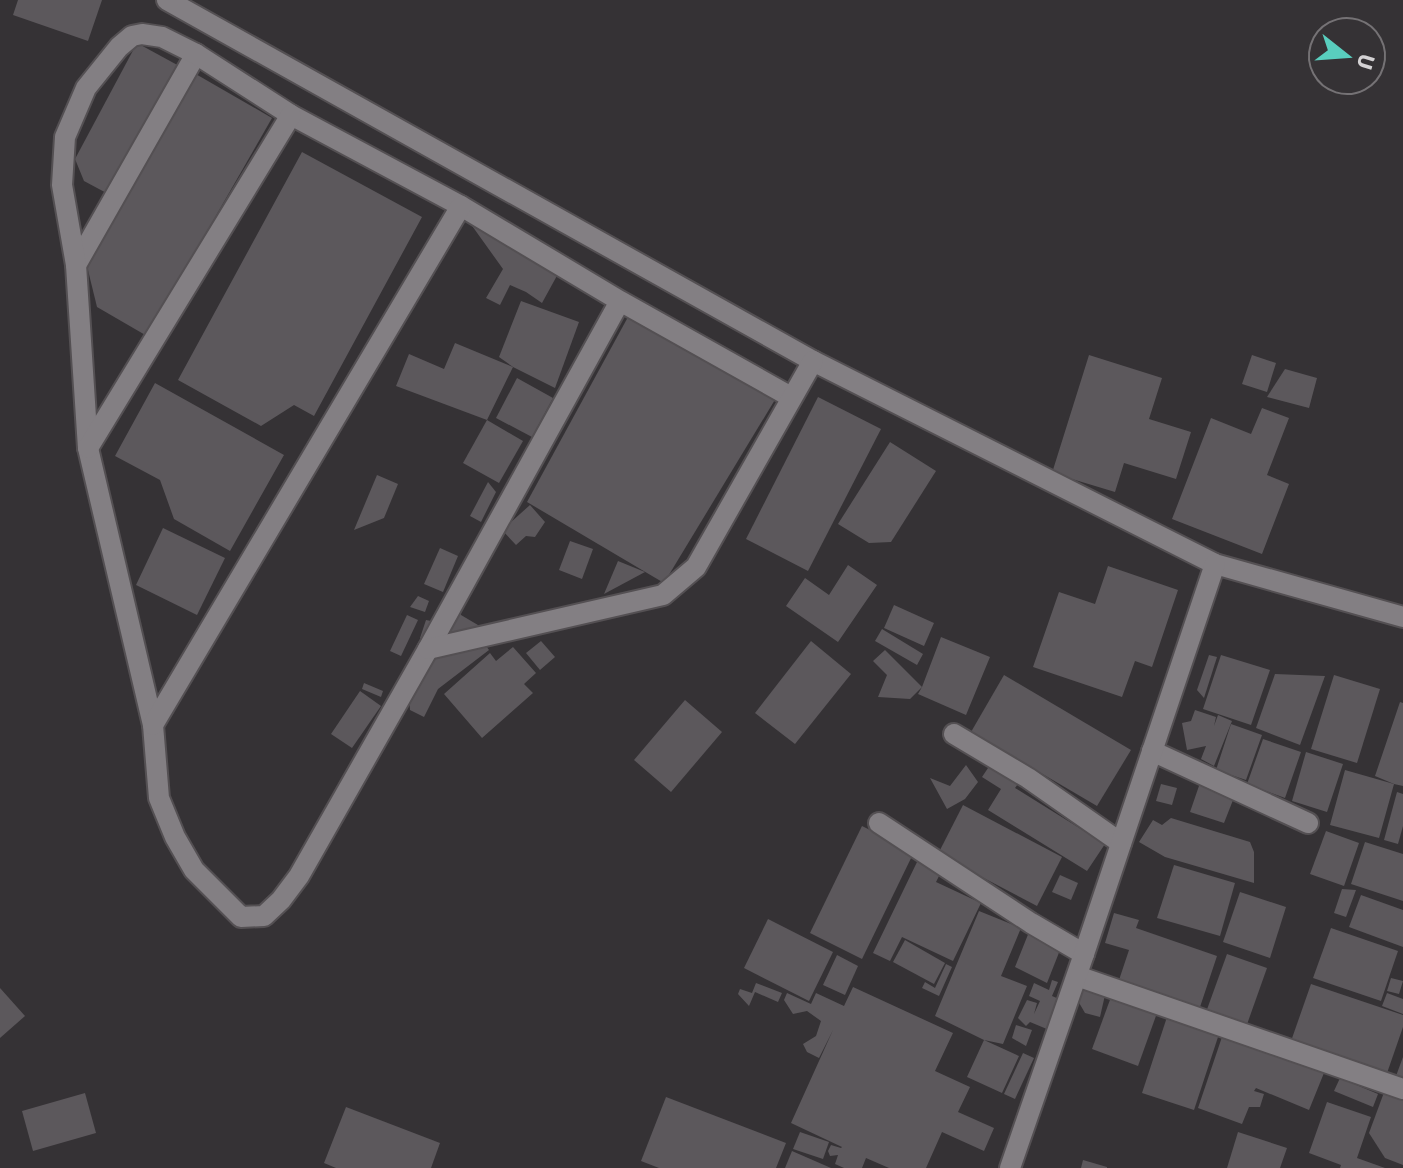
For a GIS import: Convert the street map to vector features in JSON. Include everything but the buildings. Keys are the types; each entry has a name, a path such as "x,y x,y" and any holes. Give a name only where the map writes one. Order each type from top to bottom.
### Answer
{"street":[{"path":"167,0 813,361 1215,564 1403,617"},
{"path":"620,301 299,876 264,916 241,917 194,870 159,798 153,725 88,448 76,265 62,185 65,137 86,88 119,47 132,36 142,34 162,37 196,54 291,115 461,206 620,301 791,397"},
{"path":"76,265 196,54"},
{"path":"88,448 291,115"},
{"path":"153,725 461,206"},
{"path":"428,649 663,595 696,567 813,361"},
{"path":"1010,1168 1215,564"},
{"path":"954,734 1028,778 1121,843"},
{"path":"1152,751 1308,823"},
{"path":"879,823 1031,923 1084,954"},
{"path":"1077,976 1403,1089"}]}
